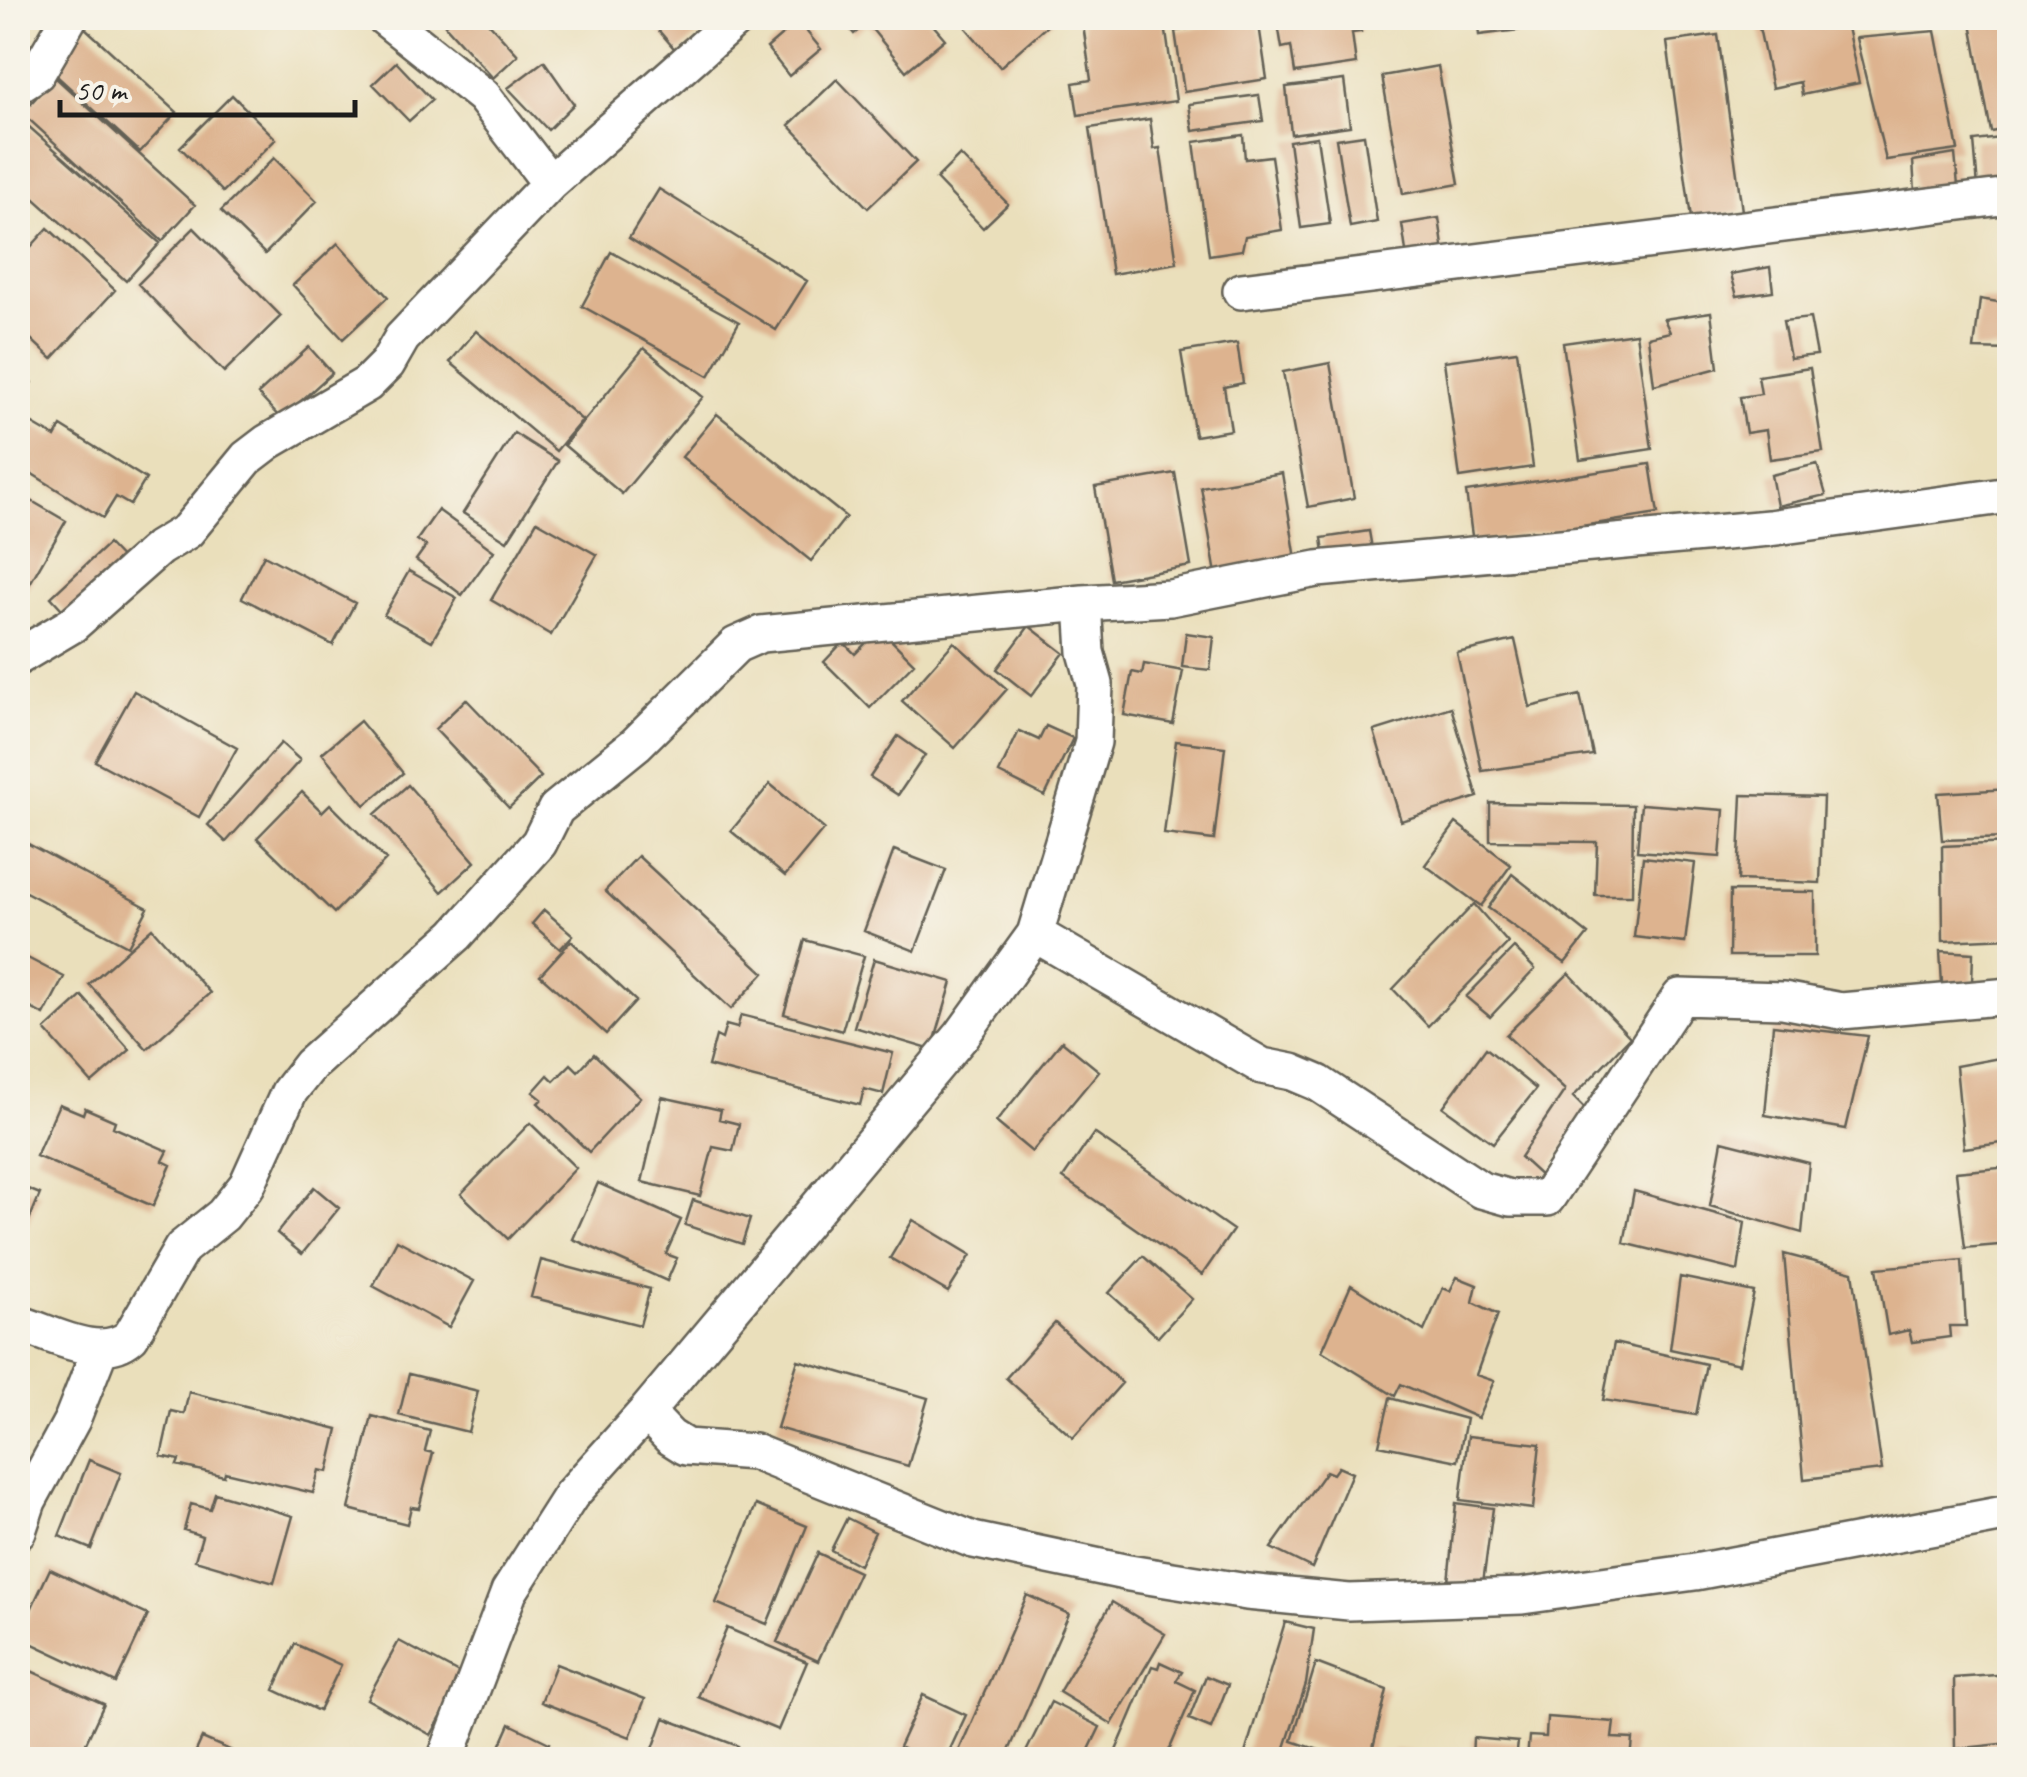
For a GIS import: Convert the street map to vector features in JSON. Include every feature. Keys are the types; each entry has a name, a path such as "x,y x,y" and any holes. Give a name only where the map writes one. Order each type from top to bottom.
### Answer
{"street":[{"path":"18,85 37,73 69,18"},
{"path":"385,18 483,96 550,184"},
{"path":"18,657 72,625 159,548 187,531 247,458 367,384 387,364 402,338 550,184 737,18"},
{"path":"1241,290 2010,196"},
{"path":"18,1322 100,1349 120,1346 131,1336 182,1248 223,1215 247,1185 290,1092 310,1065 456,935 540,843 556,810 636,744 736,645 761,634 1170,598 1317,569 1769,528 2010,494"},
{"path":"445,1760 509,1592 571,1494 646,1412 962,1035 1035,934 1093,742 1094,684 1086,652 1083,603"},
{"path":"1035,934 1262,1066 1318,1083 1481,1190 1510,1198 1547,1198 1680,997 1783,1000 1840,1010 2010,996"},
{"path":"18,1531 28,1501 72,1420 100,1349"},
{"path":"646,1412 670,1437 686,1447 754,1452 973,1540 1208,1586 1350,1602 1522,1596 1695,1572 2010,1513"}],"building":[{"path":"453,18 484,18 518,55 493,78 445,25"},
{"path":"648,18 717,18 678,53"},
{"path":"841,18 927,18 945,39 906,71 867,23 854,34"},
{"path":"978,18 1056,18 1000,67 966,28"},
{"path":"1082,18 1164,18 1176,101 1078,115 1073,83 1091,80"},
{"path":"1258,18 1267,79 1184,92 1175,31"},
{"path":"1277,18 1359,18 1361,32 1352,33 1356,64 1295,73 1291,46 1282,48"},
{"path":"1477,18 1542,18 1543,27 1479,35"},
{"path":"1552,18 1590,18 1590,20 1553,25"},
{"path":"1757,18 1845,18 1859,83 1802,95 1800,82 1772,88"},
{"path":"1970,18 2010,18 2010,128 1991,132"},
{"path":"798,21 821,49 789,76 767,48"},
{"path":"84,27 177,112 140,152 47,67"},
{"path":"1935,31 1958,150 1886,160 1856,38"},
{"path":"1718,35 1742,211 1691,218 1667,42"},
{"path":"544,61 574,104 548,130 508,88"},
{"path":"396,62 432,100 409,121 373,84"},
{"path":"1438,66 1459,184 1403,194 1382,76"},
{"path":"55,77 195,205 162,241 22,113"},
{"path":"837,79 916,162 868,208 789,125"},
{"path":"1344,80 1350,126 1291,134 1286,87"},
{"path":"232,95 276,139 223,192 180,147"},
{"path":"1259,95 1263,121 1193,131 1189,104"},
{"path":"18,117 160,243 126,281 18,184"},
{"path":"1150,119 1154,149 1160,148 1177,263 1112,274 1090,128"},
{"path":"1243,135 1245,159 1271,156 1282,230 1245,236 1242,250 1209,255 1194,142"},
{"path":"1364,135 1377,222 1350,227 1336,139"},
{"path":"1317,137 1330,224 1301,228 1289,141"},
{"path":"2010,137 2010,176 1978,187 1974,141"},
{"path":"1955,154 1958,186 1915,192 1913,161"},
{"path":"960,155 1008,204 983,228 936,179"},
{"path":"274,158 317,201 265,254 221,211"},
{"path":"659,189 807,281 776,330 629,238"},
{"path":"1439,218 1445,260 1408,265 1402,224"},
{"path":"48,228 115,290 52,359 18,327 18,261"},
{"path":"194,228 281,316 224,372 138,284"},
{"path":"338,243 388,297 343,339 293,285"},
{"path":"611,252 739,322 709,376 582,306"},
{"path":"1770,267 1773,291 1737,296 1731,274"},
{"path":"1980,299 2010,304 2010,350 1974,349"},
{"path":"1711,312 1718,368 1654,385 1648,337 1670,332 1664,319"},
{"path":"1810,318 1817,355 1790,358 1783,321"},
{"path":"476,331 582,420 556,451 450,362"},
{"path":"1636,333 1652,449 1580,460 1563,343"},
{"path":"1237,343 1243,383 1224,387 1231,430 1195,436 1181,352"},
{"path":"309,347 332,373 281,419 258,394"},
{"path":"644,348 703,397 622,494 564,445"},
{"path":"1517,351 1533,467 1460,478 1444,361"},
{"path":"1330,363 1354,498 1308,507 1283,372"},
{"path":"18,367 32,382 18,396"},
{"path":"1810,368 1823,452 1770,459 1766,430 1746,433 1740,397 1761,394 1758,376"},
{"path":"717,414 846,517 811,561 682,457"},
{"path":"31,423 55,437 61,426 146,479 130,505 116,497 103,518 18,465 18,445"},
{"path":"514,433 558,461 507,541 463,513"},
{"path":"1650,464 1658,514 1473,543 1466,492"},
{"path":"1817,464 1826,495 1777,506 1771,475"},
{"path":"1175,473 1191,566 1111,580 1095,487"},
{"path":"1282,473 1297,565 1217,580 1201,487"},
{"path":"18,493 66,521 25,592 18,587"},
{"path":"438,510 494,551 462,595 416,560 426,546 417,540"},
{"path":"537,521 597,555 551,635 491,600"},
{"path":"1369,531 1374,560 1326,567 1322,538"},
{"path":"108,544 128,565 71,619 51,597"},
{"path":"264,555 355,603 333,645 242,598"},
{"path":"409,571 457,598 432,641 384,615"},
{"path":"1029,626 1064,653 1031,696 997,669"},
{"path":"880,629 914,663 870,708 824,662 843,642 855,654"},
{"path":"1186,633 1214,637 1210,670 1182,667"},
{"path":"1515,640 1530,707 1580,695 1593,755 1482,771 1457,653"},
{"path":"954,642 1007,689 955,748 902,701"},
{"path":"1144,664 1183,671 1173,724 1124,715 1132,672 1142,674"},
{"path":"134,691 237,748 199,817 95,761"},
{"path":"466,699 541,777 509,808 435,729"},
{"path":"1451,707 1478,797 1401,821 1374,731"},
{"path":"360,721 403,773 365,805 322,753"},
{"path":"1046,726 1073,738 1045,796 999,773 1019,731 1039,740"},
{"path":"898,736 925,755 898,795 870,777"},
{"path":"1176,741 1225,747 1214,840 1164,834"},
{"path":"281,743 300,760 226,842 208,825"},
{"path":"770,784 824,829 785,876 731,831"},
{"path":"408,785 475,862 442,892 375,814"},
{"path":"2010,789 2010,838 1942,840 1938,793"},
{"path":"302,792 322,812 330,804 386,860 334,913 257,838"},
{"path":"1742,795 1823,797 1820,883 1738,880"},
{"path":"1490,803 1633,805 1632,895 1595,895 1597,842 1490,841"},
{"path":"1641,804 1724,810 1720,857 1637,851"},
{"path":"1456,823 1511,865 1481,906 1425,865"},
{"path":"21,840 148,908 128,946 18,888"},
{"path":"2010,843 2010,938 1943,941 1942,846"},
{"path":"894,850 946,870 915,951 864,931"},
{"path":"638,856 764,973 731,1009 605,891"},
{"path":"1643,857 1695,863 1685,943 1634,937"},
{"path":"1512,874 1588,934 1565,963 1488,908"},
{"path":"1730,891 1815,892 1815,956 1729,956"},
{"path":"1474,904 1508,943 1428,1026 1393,989"},
{"path":"544,910 573,935 560,949 532,924"},
{"path":"152,928 210,993 147,1049 89,984"},
{"path":"805,940 864,956 842,1031 784,1014"},
{"path":"571,941 636,1001 606,1034 540,975"},
{"path":"1514,948 1535,969 1490,1017 1466,997"},
{"path":"1940,951 1973,953 1972,983 1942,984"},
{"path":"18,953 64,977 44,1015 18,1001"},
{"path":"874,959 952,982 932,1050 854,1027"},
{"path":"1569,973 1630,1037 1573,1097 1588,1112 1543,1178 1520,1157 1565,1090 1506,1035"},
{"path":"82,996 130,1050 92,1083 45,1030"},
{"path":"741,1015 893,1053 883,1094 864,1089 860,1105 708,1066 716,1036 722,1039 726,1025 737,1028"},
{"path":"1773,1025 1868,1036 1846,1129 1765,1115"},
{"path":"1062,1041 1099,1071 1032,1152 996,1122"},
{"path":"1486,1048 1536,1089 1493,1143 1443,1107"},
{"path":"594,1054 640,1097 589,1152 538,1103 542,1099 533,1092 548,1075 554,1081 571,1064 578,1071"},
{"path":"2010,1056 2010,1142 1964,1148 1956,1066"},
{"path":"662,1097 721,1110 719,1119 739,1124 733,1151 713,1147 700,1196 642,1182"},
{"path":"59,1104 83,1114 85,1108 115,1121 113,1127 168,1151 163,1161 171,1165 153,1206 36,1156"},
{"path":"530,1123 576,1168 508,1239 461,1194"},
{"path":"1094,1133 1233,1230 1202,1275 1063,1178"},
{"path":"1722,1141 1809,1163 1802,1233 1710,1206"},
{"path":"2010,1167 2010,1244 1965,1248 1956,1172"},
{"path":"598,1183 681,1220 666,1254 677,1258 667,1281 573,1239"},
{"path":"18,1185 40,1194 18,1247"},
{"path":"314,1187 339,1208 302,1254 277,1233"},
{"path":"1634,1191 1745,1222 1738,1271 1624,1243"},
{"path":"693,1200 750,1219 742,1244 685,1225"},
{"path":"913,1220 971,1255 948,1292 890,1258"},
{"path":"397,1240 474,1281 449,1327 373,1286"},
{"path":"1784,1254 1853,1272 1882,1470 1804,1479"},
{"path":"1143,1256 1192,1299 1158,1337 1109,1293"},
{"path":"541,1260 650,1289 640,1325 531,1297"},
{"path":"1962,1260 1966,1326 1949,1326 1950,1337 1912,1342 1909,1330 1888,1335 1877,1268"},
{"path":"1457,1277 1477,1285 1473,1302 1498,1314 1476,1375 1494,1381 1478,1418 1401,1384 1395,1396 1322,1351 1351,1285 1424,1331 1443,1288 1450,1291"},
{"path":"1680,1277 1754,1292 1739,1364 1670,1349"},
{"path":"1055,1323 1122,1383 1073,1438 1006,1378"},
{"path":"1614,1343 1706,1364 1696,1415 1603,1400"},
{"path":"798,1360 928,1398 908,1466 777,1428"},
{"path":"409,1374 478,1391 468,1432 399,1415"},
{"path":"189,1392 338,1429 328,1472 319,1470 313,1493 177,1465 179,1460 161,1456 171,1411 184,1414"},
{"path":"1390,1398 1466,1419 1458,1461 1379,1445"},
{"path":"372,1416 430,1431 425,1451 433,1453 419,1508 411,1507 407,1524 349,1509"},
{"path":"1468,1436 1540,1444 1533,1509 1460,1500"},
{"path":"89,1460 121,1473 91,1549 59,1536"},
{"path":"1338,1467 1352,1473 1312,1568 1271,1548 1326,1471 1333,1474"},
{"path":"215,1493 293,1516 274,1583 195,1560 202,1536 184,1530 191,1504 210,1509"},
{"path":"1456,1503 1493,1508 1483,1583 1448,1582"},
{"path":"756,1505 807,1526 767,1624 716,1603"},
{"path":"847,1518 875,1532 859,1565 831,1550"},
{"path":"818,1553 859,1572 818,1661 777,1642"},
{"path":"50,1569 148,1615 116,1683 18,1637"},
{"path":"1027,1595 1069,1614 1005,1760 955,1760"},
{"path":"1112,1602 1165,1634 1112,1724 1059,1692"},
{"path":"1285,1622 1314,1629 1306,1684 1281,1760 1243,1760"},
{"path":"727,1628 807,1662 778,1730 698,1697"},
{"path":"399,1641 464,1676 431,1735 367,1699"},
{"path":"295,1644 341,1665 319,1711 274,1690"},
{"path":"1160,1662 1182,1672 1176,1681 1195,1690 1165,1760 1112,1760 1152,1666 1158,1668"},
{"path":"1316,1663 1387,1690 1370,1760 1349,1760 1292,1741"},
{"path":"556,1664 645,1699 630,1737 541,1702"},
{"path":"18,1665 104,1704 78,1760 35,1760 18,1752"},
{"path":"2010,1674 2010,1743 1955,1749 1954,1678"},
{"path":"1206,1676 1228,1685 1211,1728 1189,1719"},
{"path":"923,1695 966,1715 945,1760 926,1760 899,1747"},
{"path":"1051,1702 1100,1727 1084,1760 1022,1760"},
{"path":"1547,1717 1614,1722 1612,1738 1633,1739 1631,1760 1527,1760 1529,1736 1546,1737"},
{"path":"664,1718 738,1746 733,1760 649,1760"},
{"path":"510,1724 549,1743 541,1760 494,1760"},
{"path":"202,1738 232,1751 228,1760 192,1760"},
{"path":"1473,1738 1518,1742 1516,1760 1472,1760"},
{"path":"2010,1749 2010,1760 1966,1760 1966,1758"},
{"path":"1394,1750 1454,1757 1454,1760 1395,1760"}]}
